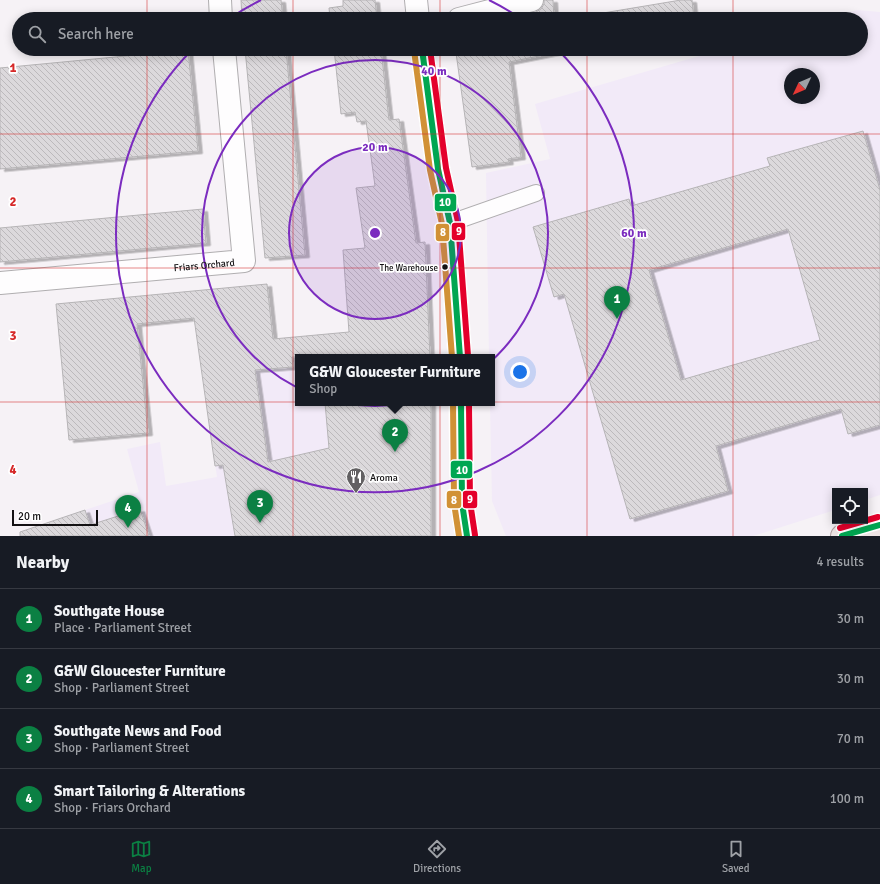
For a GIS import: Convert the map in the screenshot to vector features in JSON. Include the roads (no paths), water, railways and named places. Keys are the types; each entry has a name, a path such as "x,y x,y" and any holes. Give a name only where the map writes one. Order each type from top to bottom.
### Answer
{"main road":[{"path":"842,536 880,525"}],"street":[{"path":"220,0 221,12"},
{"path":"416,0 417,12"},
{"path":"486,12 532,0"},
{"name":"Friars Orchard","path":"0,283 244,261 225,56"},
{"path":"423,56 438,169 450,223 460,354"},
{"path":"460,406 462,503 467,536"}],"lane":[{"path":"450,223 536,193"}],"place":[{"name":"The Warehouse","path":"445,267"},
{"name":"Southgate House","path":"617,319"},
{"name":"G&W Gloucester Furniture","path":"395,452"},
{"name":"Aroma","path":"356,494"},
{"name":"Southgate News and Food","path":"260,523"},
{"name":"Smart Tailoring & Alterations","path":"128,528"}]}
